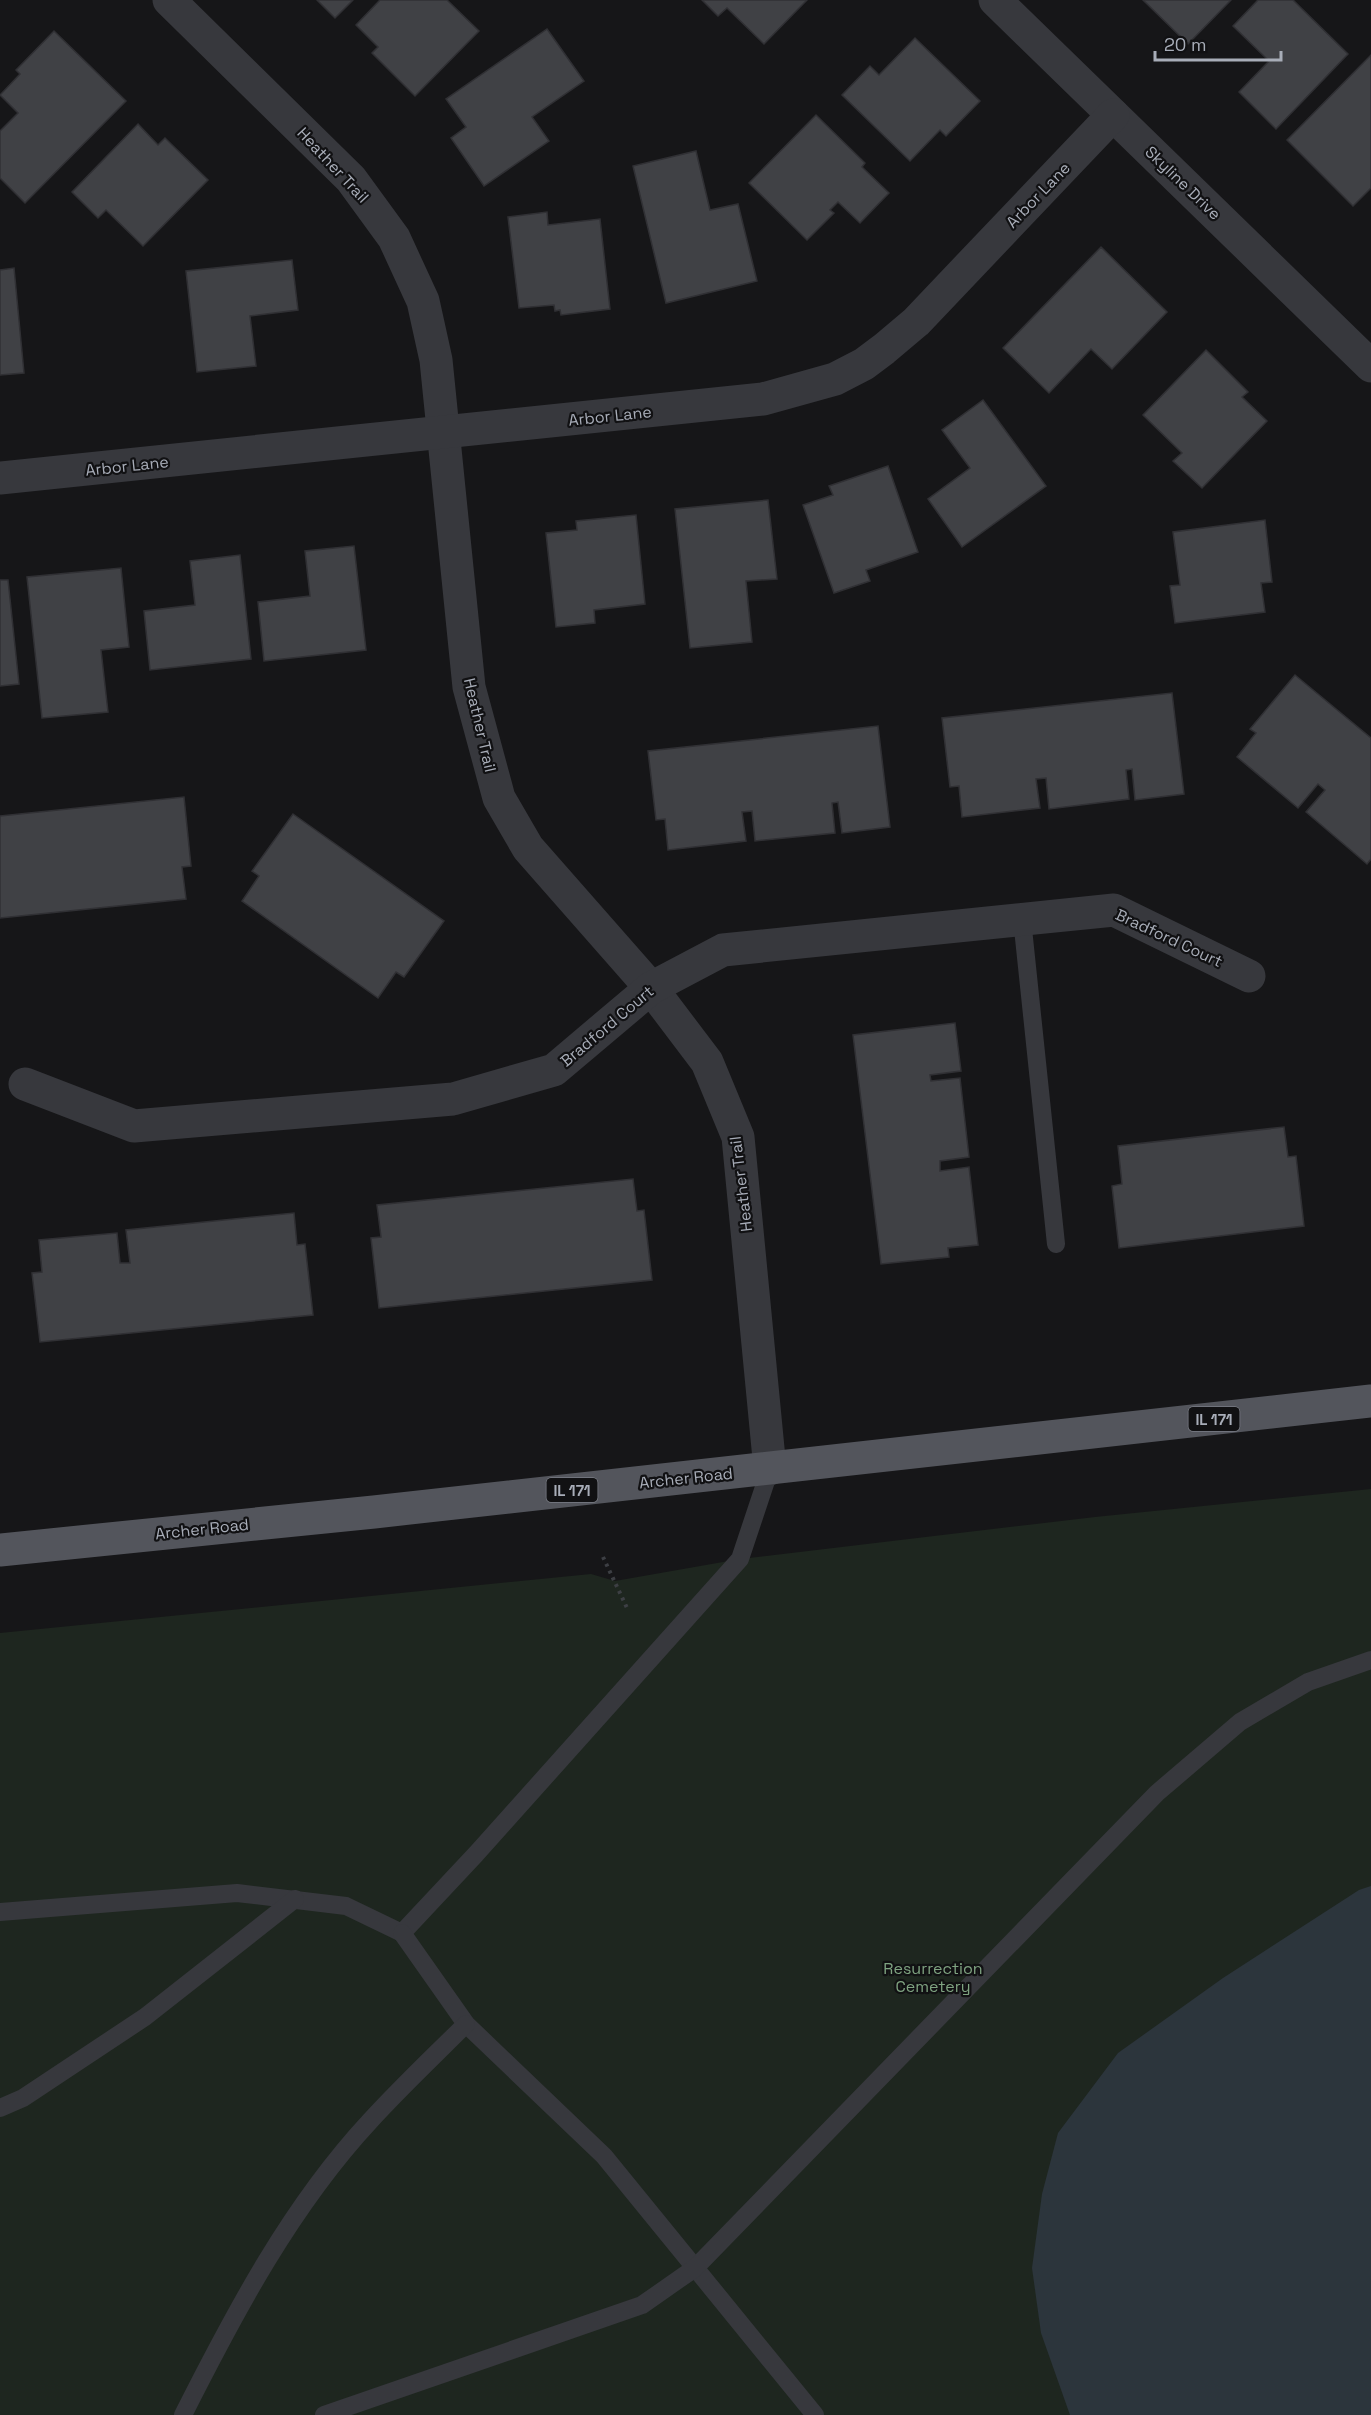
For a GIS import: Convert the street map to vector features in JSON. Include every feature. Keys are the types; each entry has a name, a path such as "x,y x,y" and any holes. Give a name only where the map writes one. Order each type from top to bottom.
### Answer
{"main road":[{"name":"Archer Road","path":"0,1550 770,1469 1371,1401"}],"street":[{"name":"Heather Trail","path":"169,0 351,179 394,238 423,301 430,326 469,687 499,798 528,848 651,988 707,1062 738,1137 770,1469"},
{"name":"Skyline Drive","path":"995,0 1371,366"},
{"name":"Arbor Lane","path":"0,478 763,399 835,379 864,364 916,322 1113,115"},
{"name":"Bradford Court","path":"25,1084 134,1126 453,1099 554,1070 651,988 723,950 1114,910 1249,976"}],"lane":[{"path":"1022,919 1056,1244"},
{"path":"402,1933 476,1854 740,1559 770,1469"},
{"path":"324,2415 642,2305 694,2268 1157,1793 1240,1722 1308,1682 1371,1660"},
{"path":"0,1912 237,1893 346,1906 402,1933 466,2024 604,2156 815,2415"},
{"path":"0,2108 23,2098 145,2017 295,1899"},
{"path":"183,2415 233,2316 312,2193 369,2121 466,2024"},
{"path":"799,2397 803,2415"}],"path":[{"path":"603,1557 627,1608"}],"green space":[{"name":"Resurrection Cemetery","path":"1371,1489 1371,2415 0,2415 0,1633 591,1574 615,1581 740,1559 1095,1517"}],"shaded area":[{"path":"1371,1886 1371,2415 1070,2415 1041,2333 1032,2268 1042,2194 1058,2133 1118,2053 1223,1978 1359,1890"}],"building":[{"path":"317,0 353,0 335,18"},
{"path":"380,0 447,0 479,31 415,96 372,53 378,47 356,25"},
{"path":"702,0 807,0 764,44 727,8 718,16"},
{"path":"1143,0 1231,0 1188,44"},
{"path":"1258,0 1293,0 1348,54 1276,129 1239,92 1269,61 1233,26"},
{"path":"547,29 584,81 532,117 549,141 484,186 451,138 466,127 446,99"},
{"path":"54,31 126,101 25,203 0,178 0,131 18,113 0,95 20,74 16,70"},
{"path":"915,38 980,101 946,136 940,130 910,161 842,95 870,66 879,75"},
{"path":"1371,55 1371,188 1353,206 1287,140"},
{"path":"816,115 865,163 862,167 889,193 860,223 838,202 830,210 834,213 807,240 749,183"},
{"path":"138,124 158,145 165,138 208,180 143,246 106,210 98,218 72,192"},
{"path":"696,151 710,210 738,204 757,281 666,303 633,166"},
{"path":"547,212 548,225 600,219 610,309 561,315 560,310 555,311 554,305 519,308 508,217"},
{"path":"1101,247 1167,312 1112,369 1091,349 1049,393 1003,348"},
{"path":"292,260 298,310 250,316 256,366 197,372 186,271"},
{"path":"14,268 24,373 0,375 0,270"},
{"path":"1206,350 1248,392 1242,397 1267,421 1202,488 1173,461 1182,453 1143,415"},
{"path":"983,400 1046,486 962,547 928,499 970,468 942,430"},
{"path":"888,466 918,552 866,570 870,581 834,593 803,505 833,495 829,486"},
{"path":"768,500 777,579 746,581 752,642 690,648 675,509"},
{"path":"636,515 645,604 594,610 595,623 556,627 546,533 577,530 576,521"},
{"path":"1265,520 1272,582 1261,583 1265,612 1175,623 1170,586 1180,585 1173,532"},
{"path":"354,546 366,650 264,661 258,602 310,596 305,551"},
{"path":"240,555 251,659 150,670 144,611 195,605 190,561"},
{"path":"121,568 129,647 101,650 108,712 42,718 27,577"},
{"path":"0,580 8,580 19,684 0,686"},
{"path":"1295,675 1371,738 1371,859 1367,864 1306,812 1325,790 1318,784 1298,808 1237,757 1256,733 1250,729"},
{"path":"1172,693 1184,794 1135,800 1132,769 1126,770 1129,799 1049,809 1046,778 1036,779 1040,808 962,817 959,786 950,787 942,718"},
{"path":"878,726 890,827 842,833 838,802 832,803 835,833 755,841 752,811 742,812 746,841 668,850 665,819 656,820 648,751"},
{"path":"184,797 191,866 182,867 186,899 0,918 0,816"},
{"path":"293,814 444,921 404,977 396,972 378,998 242,901 259,876 252,871"},
{"path":"955,1023 961,1071 930,1075 931,1081 960,1078 969,1157 940,1161 940,1171 969,1167 978,1245 948,1248 949,1257 881,1264 853,1035"},
{"path":"1284,1127 1288,1157 1296,1156 1304,1226 1119,1248 1112,1186 1122,1184 1118,1146"},
{"path":"633,1179 637,1211 644,1210 652,1280 379,1308 371,1238 381,1237 377,1205"},
{"path":"294,1213 297,1245 305,1244 313,1315 40,1342 32,1273 42,1272 39,1240 117,1233 120,1263 130,1263 126,1230"}]}
